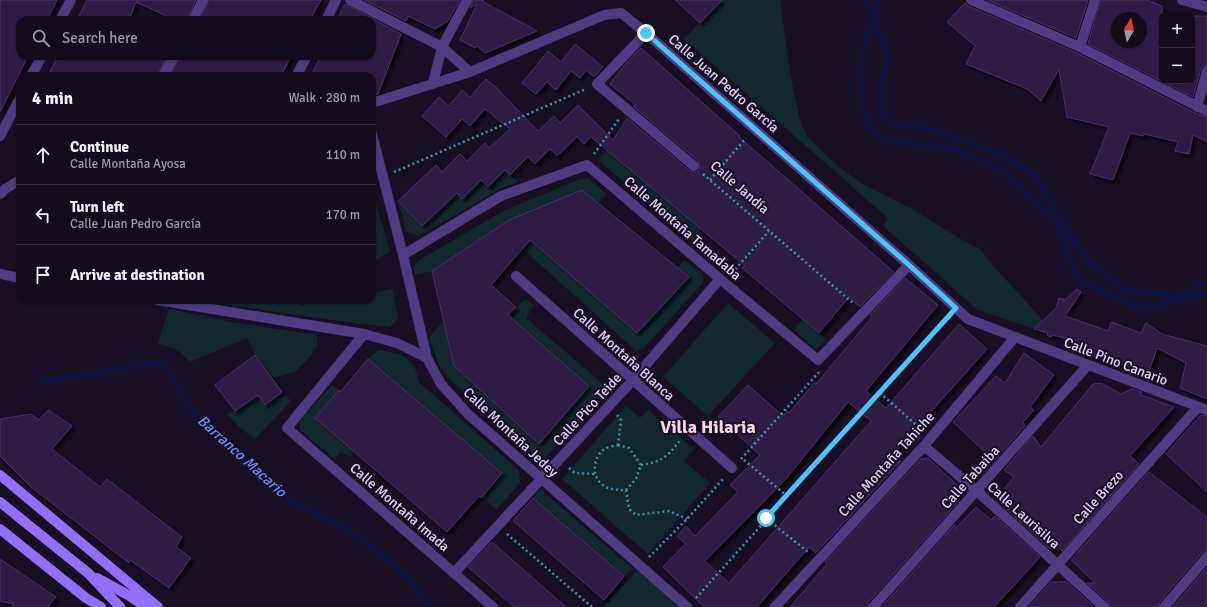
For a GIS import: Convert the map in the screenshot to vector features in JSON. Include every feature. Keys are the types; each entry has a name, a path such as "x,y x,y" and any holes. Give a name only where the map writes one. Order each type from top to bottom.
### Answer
{"main road":[{"path":"0,475 158,607"},
{"path":"0,502 88,573 120,607"},
{"path":"0,529 86,598 101,607"},
{"path":"88,573 128,595 146,607"}],"street":[{"path":"62,16 70,0"},
{"path":"195,16 203,0"},
{"path":"328,16 336,0"},
{"path":"350,0 442,47 470,72"},
{"path":"433,83 442,47 467,0"},
{"path":"971,0 1080,48 1207,111"},
{"path":"1080,48 1095,0"},
{"path":"1182,0 1207,7"},
{"name":"Calle Juan Pedro García","path":"376,102 470,72 604,15 621,13 646,33 909,265 968,320 1015,337"},
{"path":"597,84 646,33"},
{"path":"33,72 40,60"},
{"path":"166,72 172,60"},
{"path":"298,72 304,60"},
{"path":"1197,106 1207,71"},
{"name":"Calle Jandía","path":"597,84 694,166"},
{"path":"0,136 16,106"},
{"name":"Calle Montaña Jedey","path":"376,150 427,358 441,384 468,414 541,479 690,604"},
{"path":"403,255 501,196 587,165"},
{"name":"Calle Montaña Tamadaba","path":"587,165 722,281 818,360 909,265"},
{"path":"0,194 16,182"},
{"path":"0,274 16,277"},
{"name":"Calle Montaña Blanca","path":"516,276 732,468"},
{"name":"Calle Pico Teide","path":"454,572 722,281"},
{"path":"181,304 364,334 397,343 427,358"},
{"name":"Calle Montaña Imada","path":"364,334 287,428 493,607"},
{"name":"Calle Pino Canario","path":"1015,337 1202,409"},
{"name":"Calle Montaña Tahiche","path":"775,607 924,446 1015,337"},
{"name":"Calle Tabaiba","path":"873,607 1088,365"},
{"name":"Calle Brezo","path":"1020,607 1202,409"},
{"name":"Calle Laurisilva","path":"924,446 977,491 1104,607"},
{"path":"1164,607 1207,557"}],"path":[{"path":"383,177 597,84"},
{"path":"587,165 626,109"},
{"path":"710,180 755,129"},
{"name":"Calle Jandía","path":"694,166 863,313"},
{"path":"722,281 769,231"},
{"path":"690,604 956,308"},
{"path":"880,393 931,438"},
{"path":"609,405 621,420 618,445"},
{"path":"641,465 656,462 669,455 689,429"},
{"path":"618,445 629,448 641,465 636,479 626,490 614,490 602,484 594,474 595,460 604,449 618,445"},
{"path":"560,458 575,474 594,474"},
{"path":"742,458 787,496"},
{"path":"626,490 629,509 636,515 669,511 687,519"},
{"path":"766,518 818,560"},
{"path":"497,526 592,607"}],"green space":[{"path":"722,0 780,0 790,74 800,120 806,135 840,168 861,183 912,209 962,240 980,249 995,268 1043,320 1034,329 978,310 883,226 888,218 684,39"},
{"path":"607,150 702,229 692,241 597,159"},
{"path":"505,170 518,182 499,189 418,236 410,233 406,229 398,201 423,226 457,193 462,198 481,180 488,187"},
{"path":"588,178 607,194 598,203 509,220 432,271 415,275 413,268 418,261 505,210 580,179"},
{"path":"376,203 390,252 376,260"},
{"path":"530,240 637,333 689,277 678,268 684,260 702,274 703,283 644,348 636,351 523,249"},
{"path":"393,289 398,318 390,327 223,304 301,304 302,306 305,304 376,304 376,292"},
{"path":"525,299 534,305 526,318 604,385 603,392 546,457 537,457 449,379 439,365 429,338 443,321 454,366 539,444 589,386 508,315"},
{"path":"728,303 775,343 708,416 663,377"},
{"path":"169,309 231,322 317,335 317,346 308,359 295,372 272,378 255,355 247,338 190,362 179,351 158,343"},
{"path":"803,319 826,339 816,350 794,330"},
{"path":"379,350 401,355 411,362 415,368 419,383 519,471 520,483 497,509 481,498 502,473 368,359"},
{"path":"332,385 339,390 315,418 355,452 350,457 341,452 334,459 300,429 300,421"},
{"path":"282,392 291,401 255,439 239,427 227,414 235,411 258,395 265,405"},
{"path":"626,406 640,418 648,410 694,449 684,461 710,483 648,554 562,479"},
{"path":"540,489 633,569 624,576 533,498"},
{"path":"641,566 687,607 603,607"}],"building":[{"path":"0,0 57,0 49,16 16,16 16,60 26,60 20,72 16,72 16,80 0,112"},
{"path":"87,0 196,0 189,16 166,16 136,2 131,16 79,16"},
{"path":"209,0 321,0 312,16 202,16"},
{"path":"364,0 460,0 448,21 435,29 408,16 406,21"},
{"path":"473,0 484,0 482,1 537,31 485,53 477,46 475,48 460,40 477,4 470,8"},
{"path":"675,0 722,0 700,23"},
{"path":"987,0 1088,0 1076,38"},
{"path":"1101,0 1147,0 1162,6 1162,12 1159,12 1159,80 1088,44"},
{"path":"965,3 968,6 1077,53 1195,113 1207,117 1207,142 1193,135 1189,154 1175,151 1178,142 1144,134 1143,136 1130,133 1113,180 1090,174 1109,127 1067,117 1059,69 1041,101 1027,89 966,64 975,46 947,22"},
{"path":"345,4 367,16 339,16"},
{"path":"1195,16 1207,16 1207,65 1203,66 1201,69 1193,97 1167,84 1195,84"},
{"path":"376,21 401,34 378,94 376,95 376,72 313,72 319,60 376,60"},
{"path":"575,44 603,67 594,77 586,70 580,78 571,71 556,90 547,82 536,94 522,83 548,51 561,62"},
{"path":"641,48 740,136 739,137 894,272 860,307 849,297 819,333 742,268 745,266 591,137 584,144 577,137 557,156 550,149 535,164 528,157 510,175 505,170 488,187 481,180 462,199 457,193 422,226 398,201 436,165 442,172 460,154 467,161 485,143 489,148 510,129 485,109 470,126 462,119 446,137 422,116 439,97 449,106 462,90 470,97 486,79 495,86 538,131 554,116 560,123 578,105 613,140 627,118 690,171 697,172 700,167 698,161 634,107 635,104 610,84 628,61"},
{"path":"56,60 165,60 159,72 50,72"},
{"path":"178,60 289,60 283,72 172,72"},
{"path":"582,190 689,277 637,333 530,240 491,285 516,307 508,315 589,386 539,444 454,366 432,271 509,220"},
{"path":"905,278 938,305 866,391 886,408 959,324 987,349 885,463 901,461 816,553 809,547 757,607 704,607 663,567 685,544 677,536 686,526 695,536 738,492 730,485 760,455 718,417 748,385 783,416 787,411 789,413 814,383 816,384 872,317 870,315","holes":["848,402 871,421 729,583 705,561 785,480"]},
{"path":"1077,289 1081,292 1065,316 1108,331 1111,322 1141,333 1146,323 1162,334 1207,346 1207,399 1180,388 1186,363 1157,348 1148,374 1070,347 1072,340 1053,335 1051,337 1047,335 1048,333 1034,329 1056,308 1059,298 1065,300"},
{"path":"1024,353 1054,375 1030,407 1034,410 1023,422 1025,426 994,461 953,422 996,376 1005,383"},
{"path":"255,355 282,392 265,405 258,395 235,411 215,385"},
{"path":"368,359 502,473 481,498 479,496 447,532 315,418 339,390 341,391"},
{"path":"1101,383 1121,394 1132,389 1142,392 1141,395 1174,407 1130,456 1139,464 1062,551 1053,542 1049,548 1003,506 1013,495 1004,489 1014,477 1004,470 1033,436 1041,447 1093,384"},
{"path":"48,410 72,426 52,449 100,487 107,479 182,537 176,547 191,558 169,588 130,560 129,563 31,487 0,456 0,419 31,414 39,420"},
{"path":"1201,415 1207,416 1207,492 1166,454"},
{"path":"928,458 958,486 957,503 868,603 867,607 790,607 827,564 825,562 921,459"},
{"path":"1149,472 1207,517 1207,551 1202,553 1159,603 1158,607 1110,607 1108,602 1087,583 1095,583 1071,560"},
{"path":"533,498 624,576 604,600 513,521"},
{"path":"976,507 991,520 995,516 1040,557 994,607 882,607 955,524 955,529"},
{"path":"492,542 566,607 514,607 468,567"},
{"path":"0,559 56,597 48,607 13,607 13,604 0,601"},
{"path":"1207,567 1207,607 1173,607"},
{"path":"1051,582 1067,582 1094,607 1029,607"}],"waterway":[{"path":"867,0 874,16 888,60 880,89 882,114 890,124 928,128 998,153 1036,175 1061,221 1087,260 1123,289 1177,297 1207,283"},
{"path":"879,0 880,2 874,16 862,56 863,104 866,121 877,134 888,142 955,148 1002,172 1045,210 1059,229 1079,281 1143,309 1207,294"},
{"name":"Barranco Macario","path":"42,382 157,363 166,367 197,419 290,499 349,530 382,555 410,581 431,607"}],"district":[{"name":"Villa Hilaria","path":"708,427"}],"route":[{"path":"646,33 956,308 766,518"}]}
